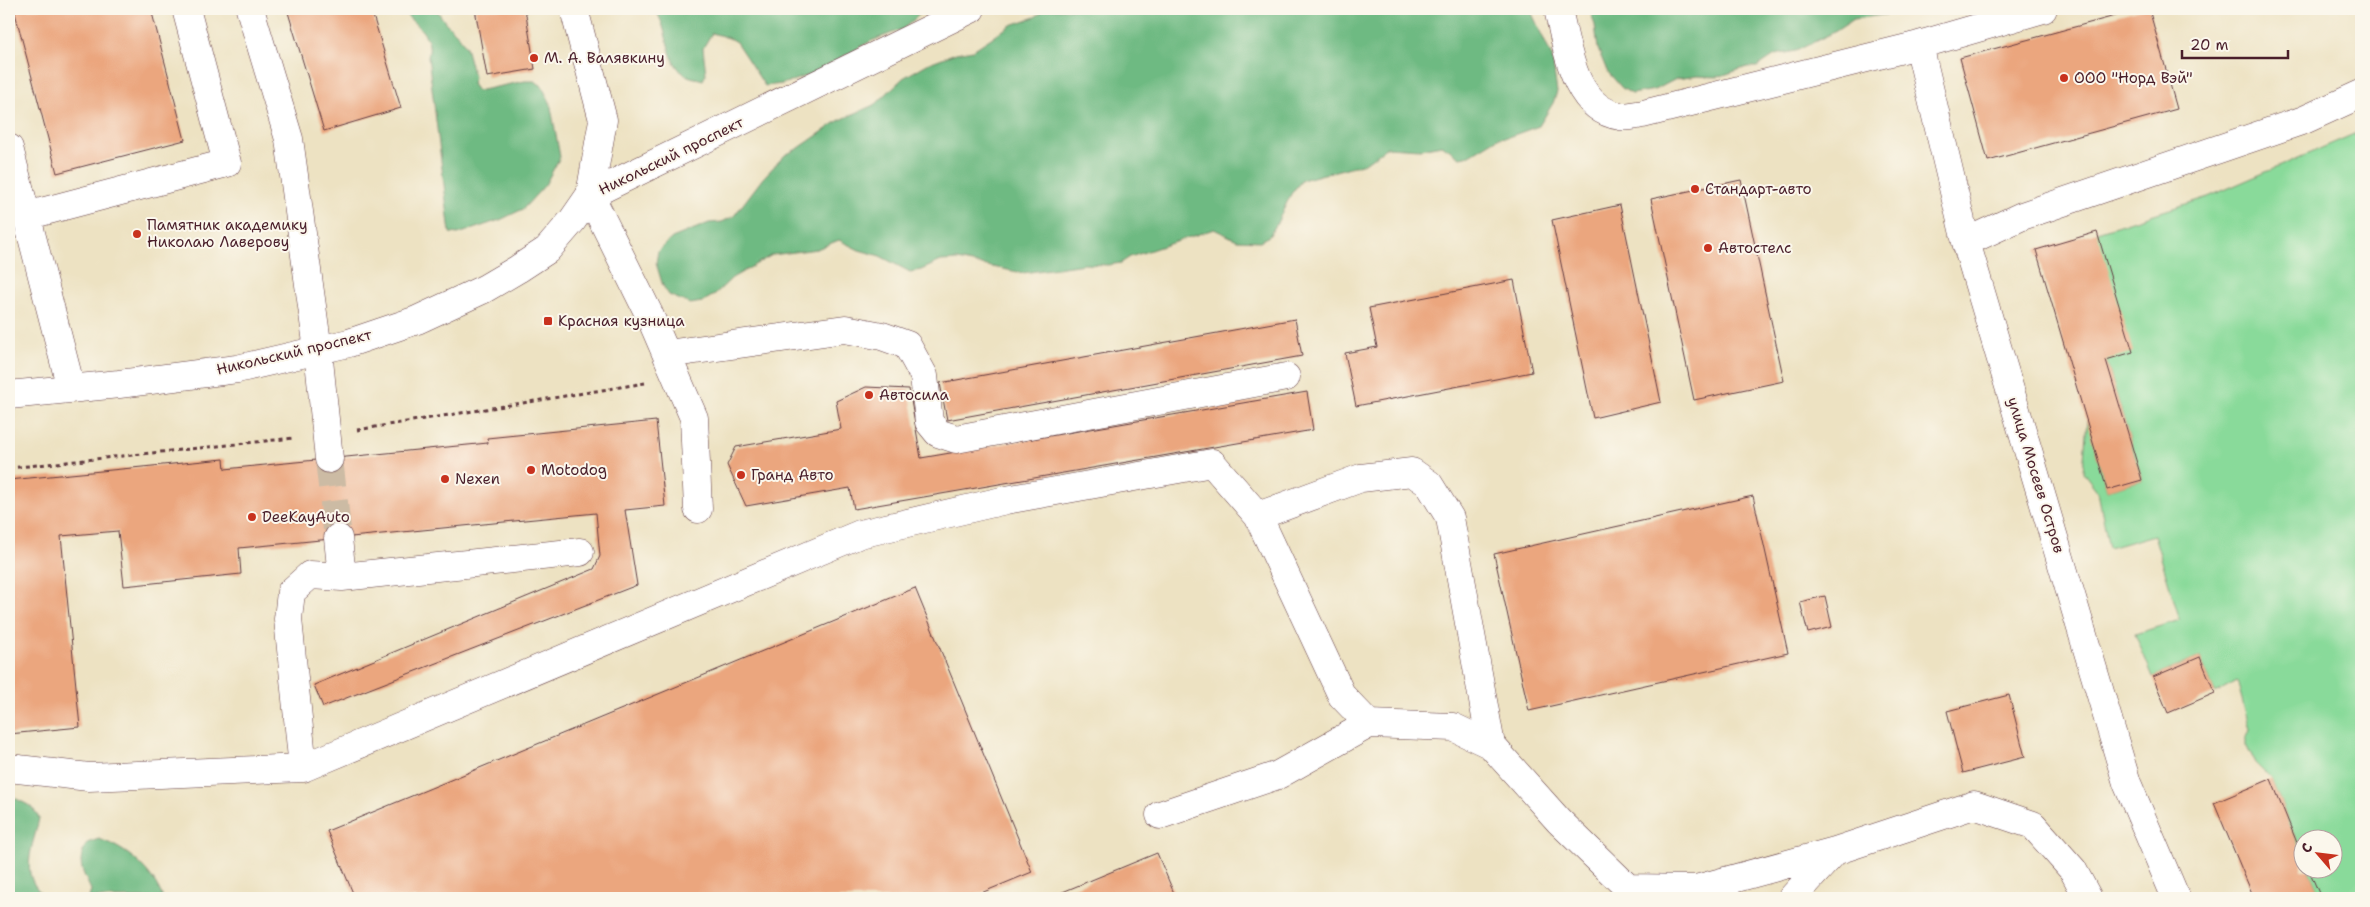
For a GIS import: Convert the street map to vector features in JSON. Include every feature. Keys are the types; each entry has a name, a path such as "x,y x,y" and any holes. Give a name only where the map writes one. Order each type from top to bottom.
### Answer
{"street":[{"path":"26,216 227,164 186,9"},
{"path":"250,9 289,139 318,350 329,459"},
{"path":"574,9 603,120 590,195 667,354 694,418 698,509"},
{"name":"Никольский проспект","path":"9,395 236,369 349,343 417,320 484,289 546,250 572,221 590,195 971,9"},
{"path":"1558,9 1574,73 1592,104 1620,116 1644,114 1919,45 2043,9"},
{"name":"улица Мосеев Остров","path":"1919,45 1966,242 2127,783 2176,898"},
{"path":"1966,242 2022,216 2304,120 2361,94"},
{"path":"9,148 71,388"},
{"path":"667,354 845,329 882,336 907,346 924,376 929,422 938,432 956,439 1286,377"},
{"path":"9,768 89,777 303,768 860,534 1006,500 1212,463 1258,516 1342,696 1369,724"},
{"path":"1258,516 1361,478 1412,472 1429,484 1450,518 1491,745"},
{"path":"338,538 342,577"},
{"path":"303,768 288,619 291,592 310,575 342,577 580,552"},
{"path":"1160,815 1278,775 1369,724 1453,727 1491,745 1559,822 1628,888 1696,889 1835,851 1974,805 2033,825 2073,870 2078,895"},
{"path":"1792,898 1835,851"}],"green space":[{"path":"404,9 436,9 466,47 474,77 472,84 477,91 525,81 534,81 541,85 550,102 560,157 545,185 523,209 500,220 458,234 450,233 428,56 429,43 423,32 405,14"},
{"path":"661,9 926,9 903,29 871,41 810,75 782,84 765,86 736,42 712,33 703,48 706,74 703,80 690,77 681,71 672,56 657,13"},
{"path":"1046,9 1530,9 1552,57 1557,92 1553,103 1539,126 1508,137 1498,138 1470,155 1460,157 1442,145 1420,149 1387,147 1365,163 1302,180 1291,194 1269,236 1260,241 1237,240 1214,229 1130,257 1121,263 1108,265 1084,264 1023,273 957,260 941,261 921,270 910,272 880,256 859,250 839,240 817,249 772,255 732,278 714,295 702,302 690,304 669,295 663,286 656,263 658,251 672,238 709,223 722,222 734,216 763,178 785,155 799,148 838,121 876,104 903,78 929,63 956,53 973,50 1011,25 1035,17"},
{"path":"1589,9 1912,9 1906,12 1854,19 1836,31 1796,51 1775,55 1757,67 1747,67 1718,77 1697,76 1676,79 1655,90 1632,94 1622,88 1607,71 1598,49 1595,25"},
{"path":"2361,131 2361,898 2321,898 2313,880 2342,880 2342,830 2292,830 2271,779 2255,763 2246,745 2250,729 2237,681 2215,693 2200,657 2153,677 2135,634 2180,620 2154,535 2109,548 2098,492 2083,472 2087,420 2107,490 2142,480 2106,360 2097,232 2208,197"},
{"path":"9,795 32,807 39,818 29,860 30,870 32,880 47,898 9,898"},
{"path":"99,839 110,843 138,862 152,878 163,898 89,898 91,890 83,872 81,861 87,843"}],"building":[{"path":"14,9 151,9 185,140 57,173"},
{"path":"287,9 371,9 401,108 324,131"},
{"path":"475,9 525,9 535,69 487,77"},
{"path":"2141,9 2149,9 2177,109 1988,161 1960,58"},
{"path":"1741,180 1784,381 1694,400 1651,199"},
{"path":"1620,205 1661,402 1593,418 1552,220"},
{"path":"2097,232 2133,352 2106,360 2142,480 2107,490 2036,250"},
{"path":"1514,280 1532,372 1356,406 1345,353 1377,347 1369,308"},
{"path":"1295,319 1302,356 947,420 940,383"},
{"path":"866,387 909,389 921,458 1307,392 1313,430 854,509 850,488 746,506 727,465 736,447 841,429 836,401"},
{"path":"656,421 665,506 625,510 637,585 323,707 314,685 594,569 600,556 596,513 239,548 241,574 124,586 118,531 61,536 80,727 9,734 9,480 224,459 225,469 488,443 487,438"},
{"path":"1753,496 1788,653 1529,711 1494,554"},
{"path":"915,588 1032,872 969,898 355,898 327,831"},
{"path":"1825,596 1832,627 1808,633 1800,602"},
{"path":"2200,657 2215,693 2168,713 2153,677"},
{"path":"2009,695 2025,757 1963,773 1947,711"},
{"path":"2271,779 2292,830 2292,880 2313,880 2321,898 2254,898 2214,803"},
{"path":"1157,853 1176,898 1048,898"}],"tunnel":[{"path":"329,459 338,538"}],"place":[{"name":"М. А. Валявкину","path":"534,58"},
{"name":"ООО \"Норд Вэй\"","path":"2064,78"},
{"name":"Стандарт-авто","path":"1695,189"},
{"name":"Памятник академику Николаю Лаверову","path":"137,234"},
{"name":"Автостелс","path":"1708,248"},
{"name":"Красная кузница","path":"548,321"},
{"name":"Автосила","path":"869,395"},
{"name":"Motodog","path":"531,470"},
{"name":"Гранд Авто","path":"741,475"},
{"name":"Nexen","path":"445,479"},
{"name":"DeeKayAuto","path":"252,517"}]}
